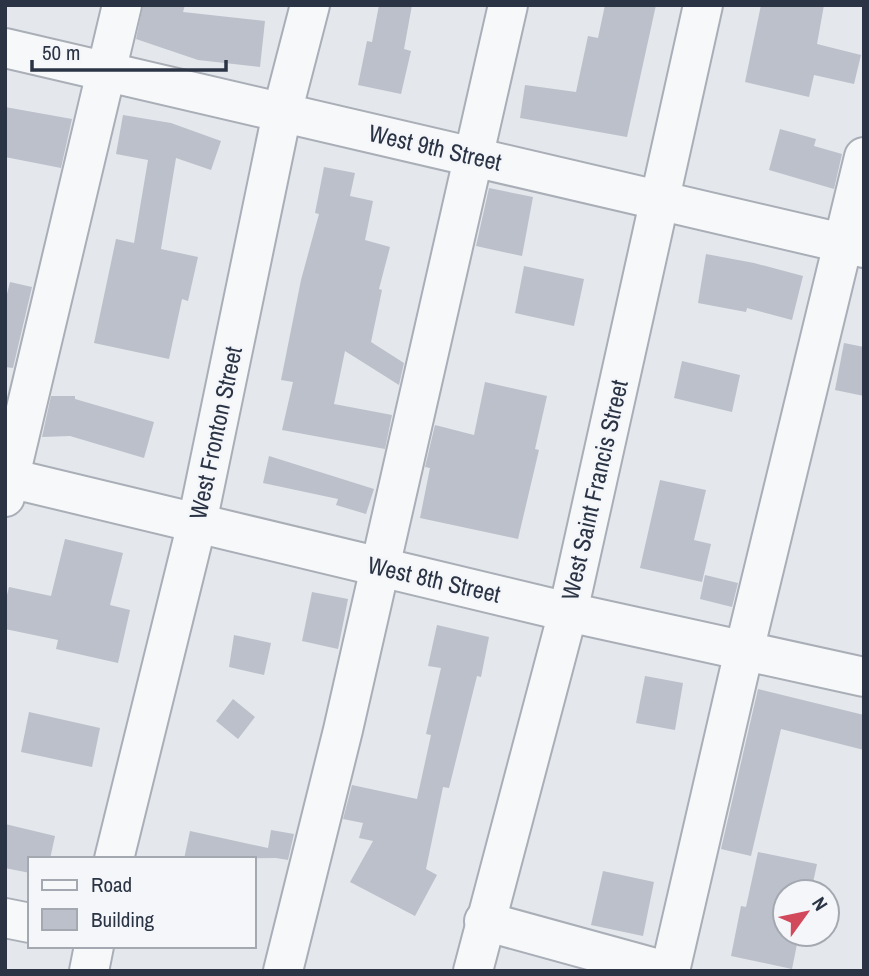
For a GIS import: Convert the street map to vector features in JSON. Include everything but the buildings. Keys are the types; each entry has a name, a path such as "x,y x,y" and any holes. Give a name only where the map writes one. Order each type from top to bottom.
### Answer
{"street":[{"path":"7,484 122,5"},
{"name":"West Fronton Street","path":"114,857 197,523 282,113 310,5"},
{"path":"283,971 343,730 508,5"},
{"name":"West Saint Francis Street","path":"473,971 568,612 703,5"},
{"name":"West 9th Street","path":"5,48 854,246"},
{"path":"484,922 668,971 744,650 854,246 864,157"},
{"name":"West 8th Street","path":"7,484 197,523 568,612 864,677"},
{"path":"5,918 28,923"},
{"path":"89,971 94,948"}]}
